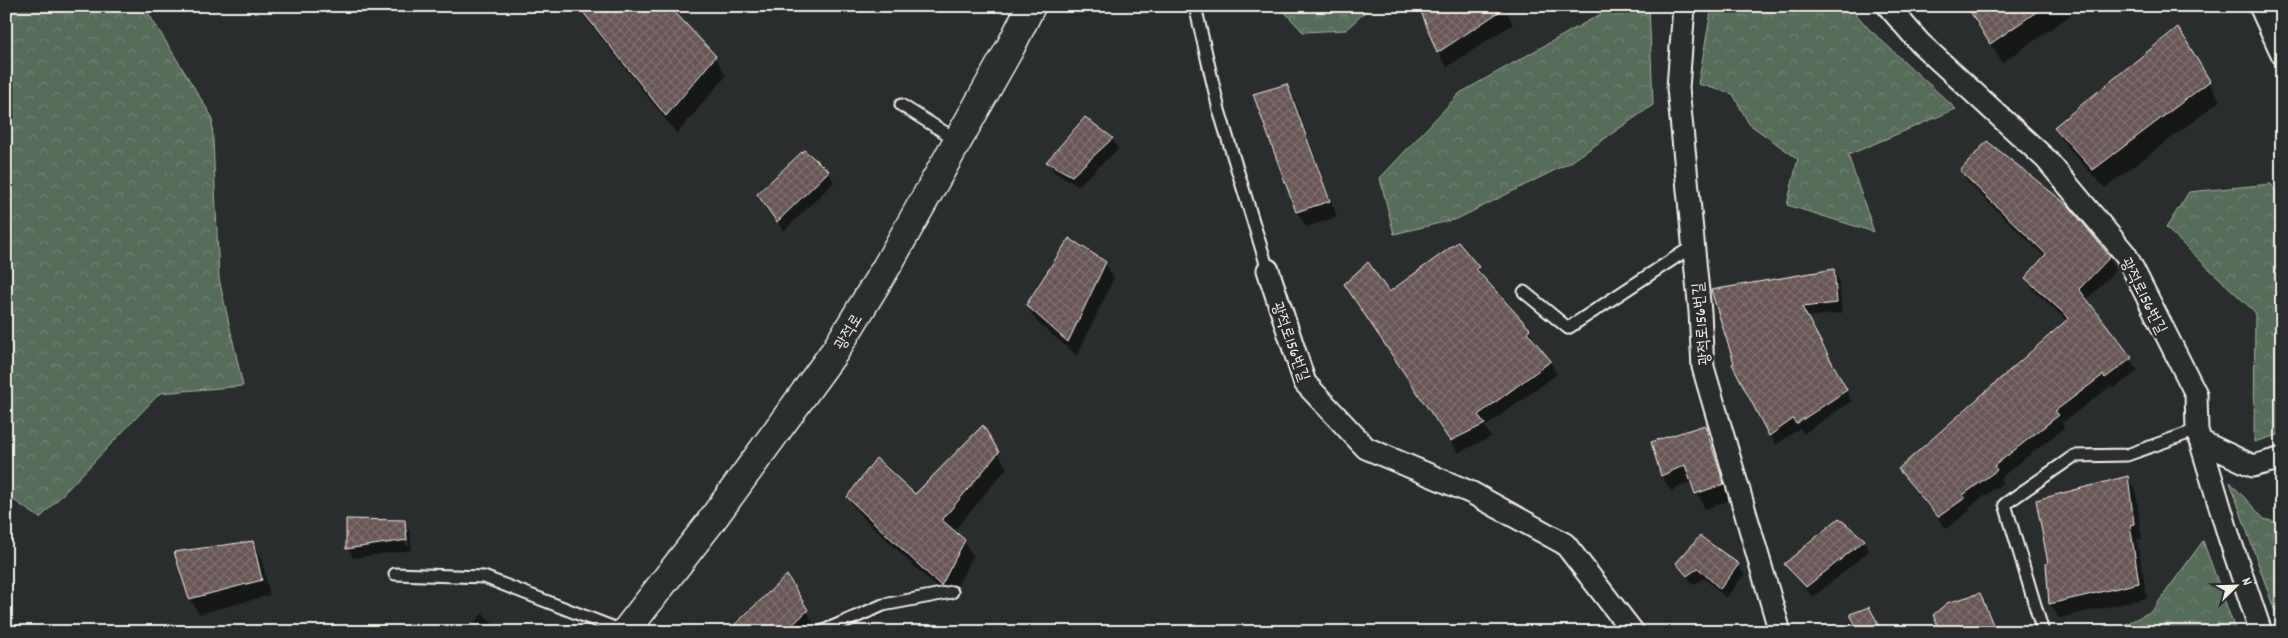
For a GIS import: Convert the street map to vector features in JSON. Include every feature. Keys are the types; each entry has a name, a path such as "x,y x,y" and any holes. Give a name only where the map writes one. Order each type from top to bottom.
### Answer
{"main road":[{"name":"광적로","path":"625,632 709,524 836,351 887,266 1010,48 1031,6"}],"street":[{"name":"광적로156번길","path":"1684,6 1678,88 1703,367 1780,632"},
{"name":"광적로156번길","path":"1888,6 1920,43 2046,159 2126,255 2196,394 2198,436 2261,632"},
{"path":"2260,6 2282,54"},
{"name":"광적로156번길","path":"1268,270 1305,383 1366,448 1472,493 1565,544 1633,632"},
{"path":"2198,436 2253,466 2282,458"}],"lane":[{"path":"1195,6 1219,110 1268,270"},
{"path":"901,105 957,140"},
{"path":"1524,292 1568,328 1693,246"},
{"path":"2043,632 2005,504 2074,456 2127,455 2198,436"},
{"path":"396,574 484,577 625,632"},
{"path":"821,632 883,605 952,592"}],"green space":[{"path":"6,6 144,6 212,117 219,279 243,386 160,393 40,518 6,495"},
{"path":"1279,6 1371,6 1346,30 1303,32"},
{"path":"1615,6 1649,6 1653,105 1571,162 1457,219 1394,234 1380,178 1460,93"},
{"path":"1712,6 1849,6 1869,29 1956,109 1848,155 1874,232 1787,205 1798,159 1749,124 1733,94 1698,84"},
{"path":"2271,184 2282,200 2282,434 2254,442 2255,312 2166,228 2189,192"},
{"path":"2230,482 2264,519 2282,524 2282,632"},
{"path":"2203,541 2236,632 2110,632 2152,611"}],"building":[{"path":"578,6 669,6 716,56 666,116"},
{"path":"1419,6 1508,6 1437,53"},
{"path":"1967,6 2045,6 1990,44"},
{"path":"2178,27 2210,81 2093,170 2054,127"},
{"path":"1287,84 1330,201 1296,212 1253,94"},
{"path":"1085,117 1113,138 1072,176 1046,162"},
{"path":"1987,141 2070,207 2110,257 2079,289 2132,358 2105,378 2103,375 2055,411 2059,415 1994,466 1997,470 1963,495 1965,498 1938,517 1898,469 2069,318 2025,278 2046,254 1960,171"},
{"path":"804,150 829,171 777,222 757,194"},
{"path":"1069,238 1106,262 1068,342 1026,305"},
{"path":"1458,242 1479,267 1476,269 1530,329 1527,332 1551,361 1478,415 1485,424 1450,441 1344,284 1368,262 1389,292"},
{"path":"1834,269 1837,303 1802,307 1847,390 1796,424 1793,419 1769,436 1732,364 1734,363 1711,290"},
{"path":"983,425 999,452 942,520 965,540 941,586 847,497 876,458 915,494"},
{"path":"1705,425 1724,484 1695,494 1685,465 1661,476 1651,442"},
{"path":"2128,476 2134,524 2130,525 2139,583 2049,604 2046,564 2048,563 2036,500"},
{"path":"1839,518 1865,540 1806,587 1784,564"},
{"path":"346,519 405,520 407,540 346,549"},
{"path":"1700,536 1739,564 1720,589 1698,568 1687,576 1676,563"},
{"path":"253,541 262,580 189,599 174,552"},
{"path":"787,575 808,610 785,632 727,632"},
{"path":"1980,593 1996,632 1941,632 1933,615 1947,603"},
{"path":"1869,607 1883,632 1859,632 1850,614"}]}
